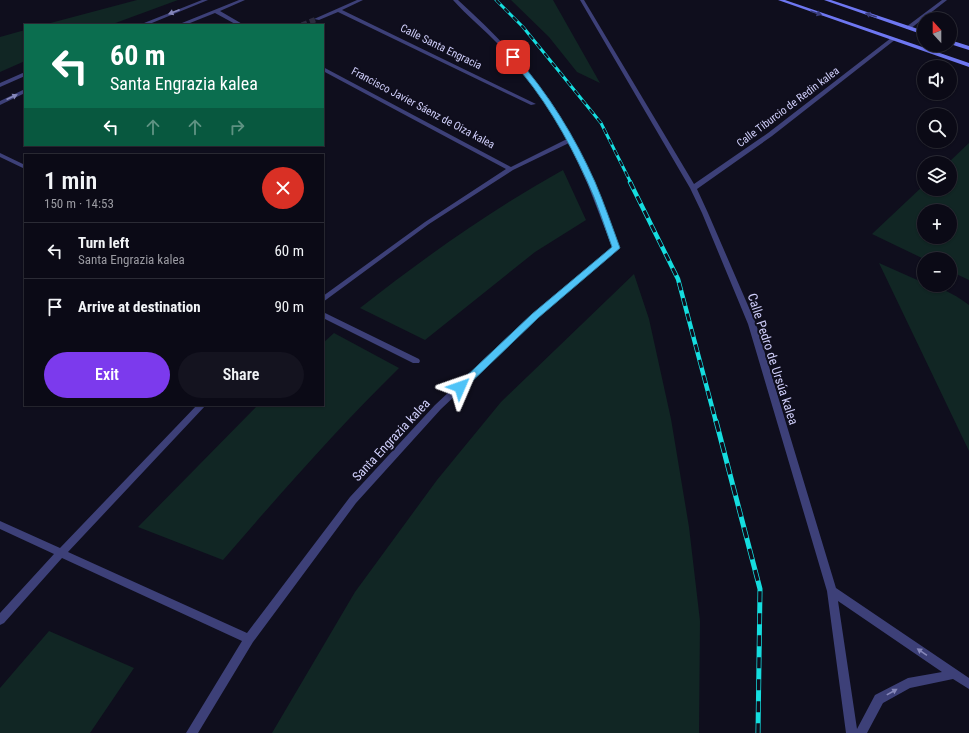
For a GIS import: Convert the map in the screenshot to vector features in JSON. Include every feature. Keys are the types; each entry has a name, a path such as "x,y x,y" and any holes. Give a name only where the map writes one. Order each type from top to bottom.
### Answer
{"street":[{"path":"145,24 206,0"},
{"path":"183,24 243,0"},
{"path":"317,19 361,0"},
{"name":"Santa Engrazia kalea","path":"192,733 249,639 353,500 438,408 535,316 616,248 591,182 562,124 530,76 496,39 455,0"},
{"name":"Calle Pedro de Ursúa kalea","path":"582,0 693,188 752,324 832,591 852,733"},
{"path":"780,0 969,65"},
{"path":"826,0 917,31"},
{"path":"908,28 945,0"},
{"name":"Calle Santa Engracia","path":"338,10 533,104"},
{"path":"216,11 239,24"},
{"name":"Calle Tiburcio de Redin kalea","path":"693,188 724,168 807,107 893,39"},
{"path":"957,44 969,48"},
{"name":"Francisco Javier Sáenz de Oiza kalea","path":"324,70 511,169"},
{"path":"0,85 24,74"},
{"path":"0,103 24,91"},
{"path":"324,299 427,222 511,169 570,140"},
{"path":"0,154 24,166"},
{"path":"324,315 416,361"},
{"path":"0,620 61,553 201,406"},
{"path":"0,525 249,639"},
{"path":"832,591 969,684"},
{"path":"862,733 880,699 908,682 954,674"}],"green space":[{"path":"137,0 178,0 113,24 47,24"},
{"path":"511,0 553,0 600,83 577,72 549,37"},
{"path":"24,30 24,61 0,72 0,37"},
{"path":"969,143 969,280 957,274 957,252 917,252 917,256 872,234 917,192 917,196 957,196 957,156 955,156"},
{"path":"563,170 586,220 535,252 425,340 360,308 484,218 536,185"},
{"path":"879,263 917,280 917,292 948,292 969,305 969,451"},
{"path":"634,274 649,319 671,419 689,527 700,621 699,733 272,733 355,592 437,480 501,402"},
{"path":"334,333 399,368 287,486 223,560 138,527 257,406 324,406 324,342"},
{"path":"49,631 134,668 90,733 0,733 0,688"}],"tunnel":[{"path":"304,24 317,19"}],"railway":[{"path":"496,0 523,27 601,123 631,183"},
{"path":"630,182 678,279 716,422"},
{"path":"716,421 760,589 758,733"}],"route":[{"path":"460,387 535,316 616,248 591,182 562,124 530,76 513,57"}]}
